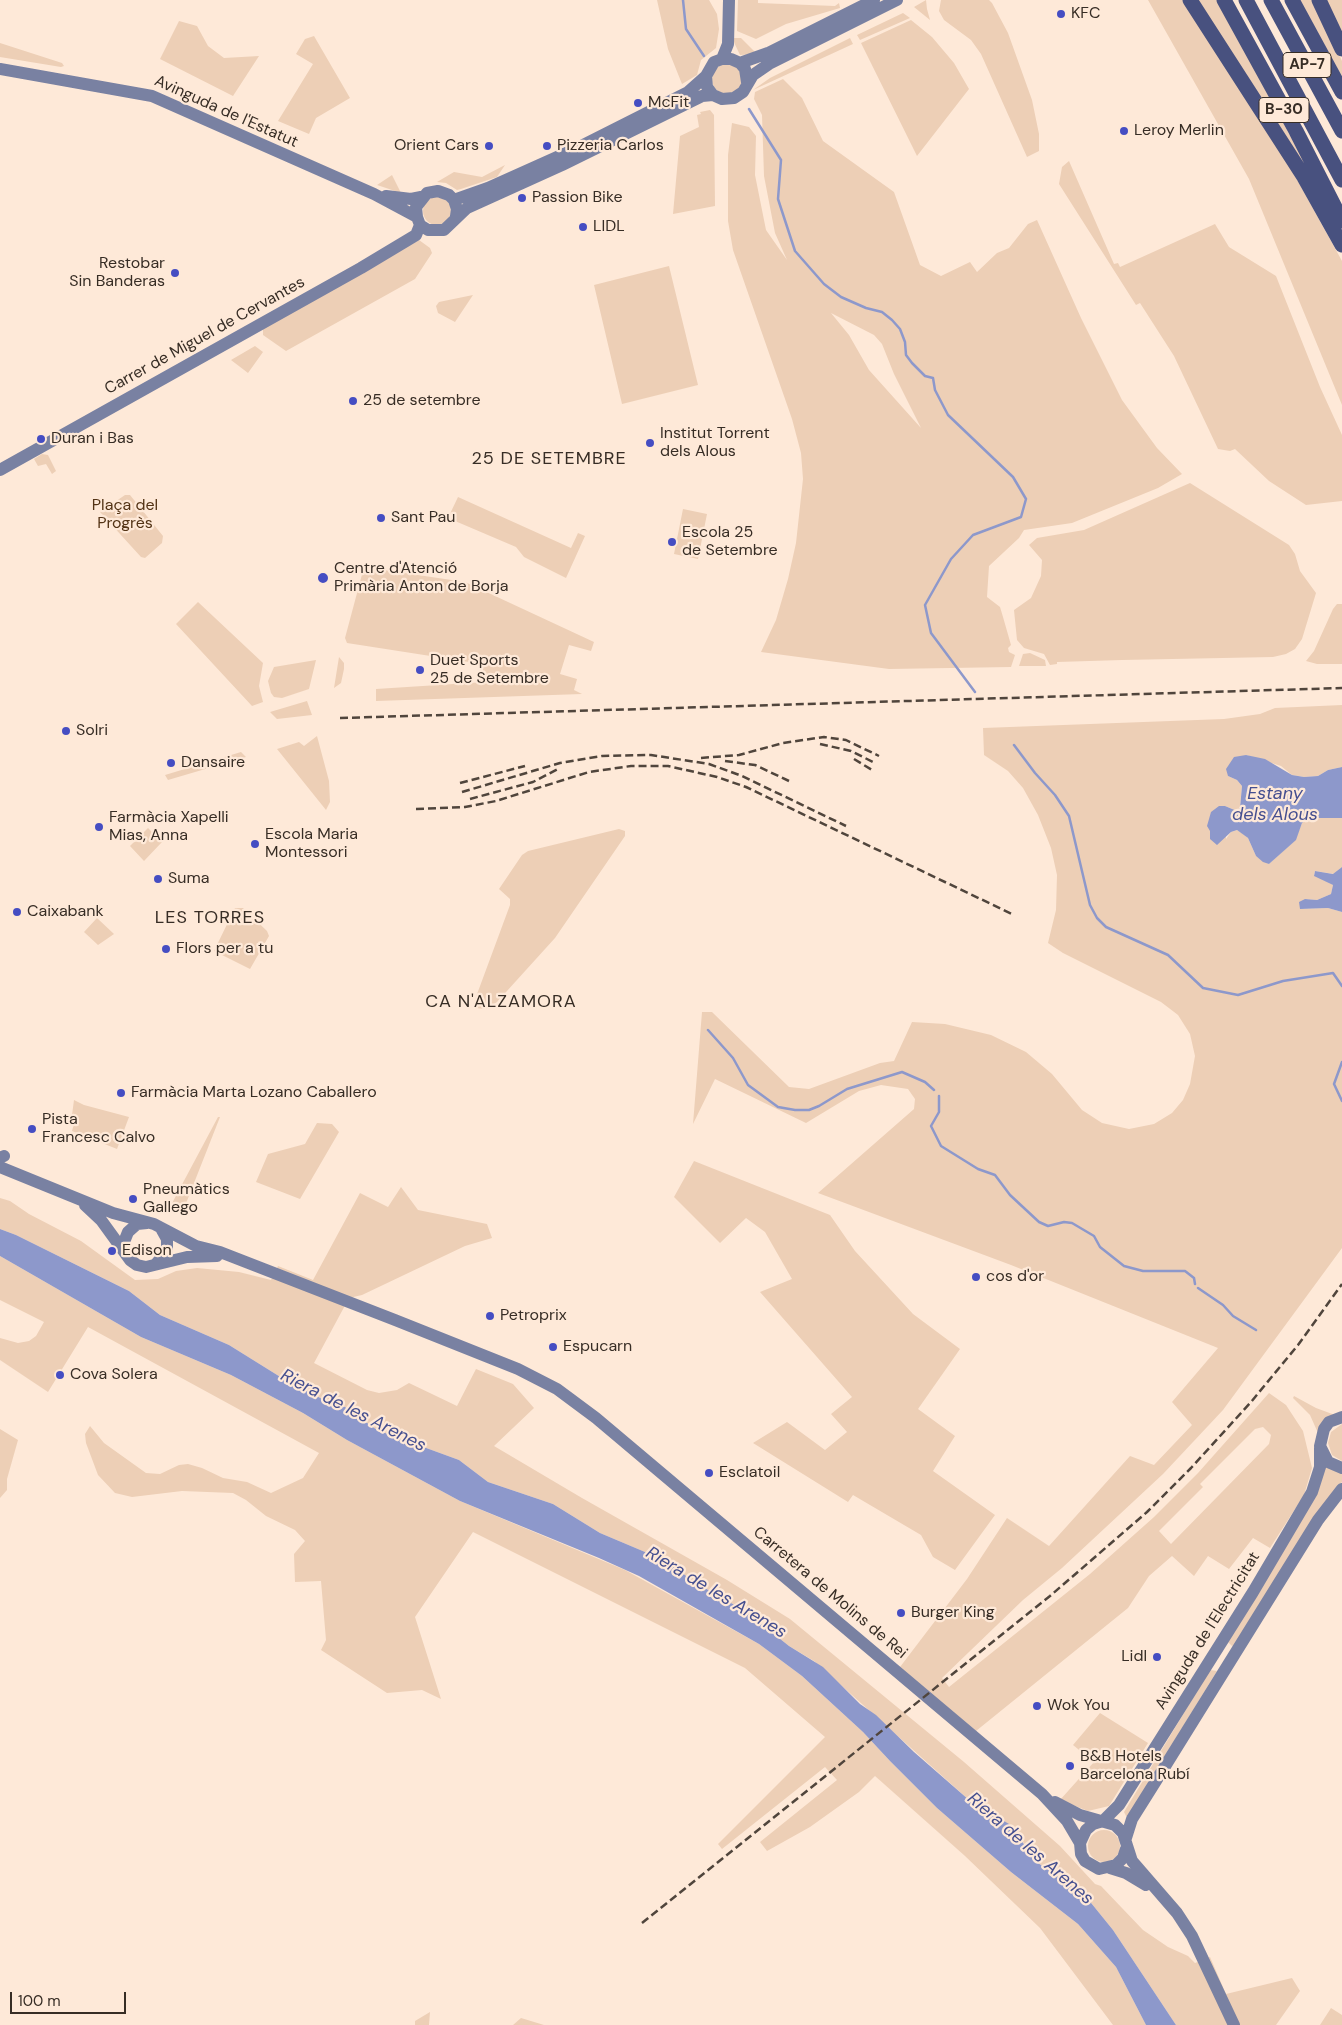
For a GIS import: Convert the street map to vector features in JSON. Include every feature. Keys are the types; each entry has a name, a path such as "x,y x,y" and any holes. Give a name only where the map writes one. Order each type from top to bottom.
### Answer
{"highway":[{"path":"1190,0 1300,171 1342,245"},
{"name":"B-30","path":"1224,0 1296,130 1342,221"},
{"name":"AP-7","path":"1246,0 1342,180"},
{"name":"AP-7","path":"1271,0 1342,131"},
{"path":"1292,0 1342,92"},
{"path":"1319,0 1342,49"}],"main road":[{"path":"454,200 488,188 575,149 688,92 706,76 711,66 722,59 728,44 729,0"},
{"path":"722,59 738,62 768,53 874,0"},
{"path":"456,216 457,208 454,200 449,195 438,190 426,193 421,197 416,207 419,221 428,230 444,230 450,226 456,216 467,208 562,165 690,101 704,95 713,95 722,99 734,98 742,92 747,82 769,64 897,0"},
{"path":"728,44 745,70 747,82"},
{"name":"Avinguda de l'Estatut","path":"0,69 152,96 374,194 419,221"},
{"path":"706,76 707,87 713,95"},
{"name":"Avinguda de l'Estatut","path":"374,194 411,199 421,197"},
{"name":"Carrer de Miguel de Cervantes","path":"0,470 361,268 416,235 419,221"},
{"path":"1,1160 77,1198 113,1213 147,1222 196,1246 234,1258"},
{"path":"77,1198 101,1220 130,1260 137,1265 146,1267 197,1256 234,1258"},
{"path":"124,1251 124,1242 128,1232 137,1224 147,1222"},
{"path":"156,1264 167,1251 166,1239 162,1230"},
{"name":"Carretera de Molins de Rei","path":"234,1258 350,1302 534,1376 568,1396 1042,1794 1067,1821 1080,1842 1081,1854 1088,1864 1100,1869 1110,1868 1131,1876 1157,1892"},
{"name":"Avinguda de l'Electricitat","path":"1098,1820 1119,1805 1253,1592 1303,1508 1317,1480 1320,1437 1324,1429 1330,1422 1342,1417"},
{"path":"1320,1448 1328,1462 1342,1468"},
{"path":"1110,1868 1121,1861 1132,1819 1318,1520 1342,1489"},
{"name":"Carretera de Molins de Rei","path":"1042,1794 1073,1812 1115,1825 1135,1865 1176,1913 1192,1936 1234,2025"},
{"path":"1080,1842 1083,1834 1098,1820"}],"green space":[{"path":"657,0 709,0 717,14 719,29 716,48 701,60 697,75 682,84 668,49"},
{"path":"738,0 758,0 758,3 835,6 839,3 840,8 786,24 756,39 737,31"},
{"path":"926,0 927,9 930,20 914,7"},
{"path":"941,0 989,0 992,3 1008,33 1032,100 1039,134 1039,151 1027,157 981,54 971,40 944,20 939,11"},
{"path":"1148,0 1185,0 1284,156 1342,261 1342,405 1249,179"},
{"path":"1197,0 1217,0 1336,221"},
{"path":"1300,0 1314,0 1342,61 1342,77"},
{"path":"1326,0 1342,0 1342,33"},
{"path":"903,13 910,18 860,40 857,35"},
{"path":"911,20 932,37 954,63 969,89 917,156 861,43"},
{"path":"179,21 197,26 208,46 224,58 259,56 233,96 160,59"},
{"path":"314,36 350,98 316,118 309,134 278,121 313,64 296,54 305,39"},
{"path":"732,38 741,38 757,54 740,55"},
{"path":"850,38 853,44 753,90 770,78"},
{"path":"0,43 62,63 64,66 0,57"},
{"path":"727,64 738,68 742,79 738,90 727,94 716,90 712,79 716,68"},
{"path":"783,79 802,98 823,141 894,192 920,265 941,276 970,262 977,272 997,253 1009,248 1028,224 1037,220 1081,318 1122,400 1157,448 1182,474 1158,488 1072,523 1024,530 1019,538 989,566 987,597 1000,607 1011,645 1008,648 1009,652 1015,655 1011,667 889,669 761,652 776,620 788,579 796,543 803,479 801,453 792,419 733,250 728,221 728,155 732,123 749,127 756,136 755,175 766,230 787,260 775,233 764,176 762,115 754,99 755,92","holes":["831,313 874,335 882,344 894,374 921,428 869,370 849,335"]},
{"path":"710,110 714,115 715,206 673,214 680,136 699,127 697,115 701,114 700,112"},
{"path":"1069,161 1114,264 1118,263 1120,267 1215,224 1229,247 1276,276 1320,387 1342,435 1342,501 1306,505 1269,481 1235,449 1230,451 1218,449 1174,356 1140,303 1136,305 1059,184 1062,167"},
{"path":"505,165 497,177 457,190 446,183 437,182 454,172 482,177"},
{"path":"392,175 401,193 377,185"},
{"path":"437,197 447,201 451,211 447,221 437,225 427,221 423,211 427,201"},
{"path":"419,240 430,248 432,253 415,279 286,351 263,335 263,327"},
{"path":"669,266 698,385 622,404 594,285"},
{"path":"473,295 455,322 438,313 436,306 439,302"},
{"path":"255,346 263,352 248,373 231,360"},
{"path":"42,454 48,455 56,471 52,474 46,464 38,466 34,459"},
{"path":"1190,483 1289,545 1295,554 1300,571 1316,593 1302,639 1295,649 1286,654 1273,657 1057,662 1057,664 1050,665 1044,654 1024,648 1017,640 1014,610 1031,598 1041,576 1042,560 1029,545 1037,538 1084,530"},
{"name":"Plaça del Progrès","path":"125,495 130,495 163,536 162,543 145,558 141,557 100,512"},
{"path":"458,497 571,548 578,533 585,536 566,578 524,557 516,547 448,518"},
{"path":"683,509 707,514 698,559 674,554"},
{"path":"364,567 465,582 594,642 591,651 569,645 560,674 577,679 574,690 582,694 376,701 376,689 485,682 485,675 483,675 482,664 347,643 345,638"},
{"path":"198,602 263,663 259,686 263,702 252,706 176,624"},
{"path":"1337,604 1342,604 1342,664 1317,664 1306,661 1314,651"},
{"path":"1030,653 1045,660 1046,666 1019,666 1023,654"},
{"path":"339,657 344,663 344,669 341,683 334,688"},
{"path":"316,660 309,689 282,698 274,697 268,681 274,667"},
{"path":"307,701 312,715 277,719 270,712"},
{"path":"1342,705 1342,767 1328,770 1318,776 1304,777 1292,775 1281,766 1246,755 1228,776 1237,780 1242,786 1240,807 1237,811 1225,806 1226,839 1231,832 1237,830 1248,838 1256,856 1269,864 1295,840 1302,823 1309,818 1342,818 1342,867 1334,874 1315,871 1314,875 1333,885 1331,894 1317,900 1305,899 1300,909 1328,908 1342,912 1342,1248 1223,1410 1163,1474 1062,1568 1023,1600 942,1678 949,1687 1090,1574 1154,1517 1198,1473 1269,1393 1286,1405 1303,1431 1312,1468 1304,1495 1270,1548 1253,1538 1229,1569 1208,1556 1194,1576 1172,1556 1149,1576 1128,1608 976,1731 900,1667 967,1579 1007,1518 1049,1546 1130,1456 1154,1465 1192,1425 1172,1402 1218,1348 1011,1265 818,1193 914,1109 915,1099 908,1089 881,1085 859,1091 806,1123 715,1079 693,1124 702,1012 712,1012 789,1087 809,1089 880,1063 894,1061 912,1022 945,1024 991,1035 1026,1052 1052,1074 1082,1110 1102,1123 1129,1129 1154,1124 1172,1113 1183,1100 1190,1084 1195,1056 1190,1034 1178,1015 1161,1002 1063,953 1048,943 1056,910 1057,875 1051,848 1038,815 1023,788 1008,771 984,755 983,728 1224,719 1260,714 1275,708","holes":["1263,1427 1271,1435 1269,1444 1171,1544 1159,1531 1203,1487 1200,1484 1255,1429"]},
{"path":"317,736 329,781 330,802 326,810 277,749 299,742 304,746"},
{"path":"241,752 246,757 168,780 165,775"},
{"path":"148,828 162,842 144,861 130,846"},
{"path":"619,829 625,831 625,836 555,938 497,1002 486,1009 475,1008 473,1005 510,905 510,899 499,889 522,855 528,851"},
{"path":"235,908 243,908 267,931 269,936 250,969 214,951"},
{"path":"97,918 114,934 98,945 84,932"},
{"path":"74,1100 84,1105 129,1117 117,1149 72,1131 76,1116 72,1115"},
{"path":"218,1117 220,1117 183,1211 170,1207"},
{"path":"317,1123 332,1124 339,1132 300,1199 256,1182 268,1154 305,1144"},
{"path":"694,1161 830,1215 855,1251 913,1314 960,1349 918,1409 955,1436 933,1471 995,1515 955,1570 933,1557 921,1535 853,1495 848,1502 753,1443 787,1422 825,1450 847,1432 831,1414 852,1397 760,1292 792,1279 765,1232 746,1218 720,1243 674,1197"},
{"path":"401,1187 418,1210 487,1224 492,1238 465,1246 362,1295 349,1298 314,1363 367,1390 379,1393 397,1390 409,1383 457,1406 476,1369 513,1384 534,1408 494,1446 727,1580 790,1619 964,1762 1060,1846 1095,1884 1101,1886 1143,1930 1168,1947 1188,1956 1195,1963 1210,1957 1226,1994 1292,1978 1300,1991 1276,2025 1176,2025 1113,1930 1083,1893 1038,1863 1018,1835 997,1816 969,1800 814,1661 789,1646 745,1611 696,1583 664,1560 600,1533 553,1504 488,1482 459,1460 377,1430 345,1407 328,1402 282,1378 229,1345 160,1315 129,1291 16,1235 0,1229 0,1198 10,1201 29,1214 81,1241 135,1280 158,1279 176,1271 197,1268 239,1272 271,1280 278,1266 313,1280 360,1193 388,1207"},
{"path":"0,1256 141,1337 231,1375 460,1501 625,1570 759,1644 802,1676 863,1732 937,1808 1011,1872 1078,1924 1116,1967 1146,2025 1113,2025 1040,1928 965,1856 875,1776 859,1792 810,1827 767,1851 760,1842 837,1780 825,1767 722,1849 718,1844 825,1737 745,1668 473,1532 415,1617 441,1699 422,1690 387,1693 321,1650 326,1640 321,1581 295,1582 294,1554 305,1541 295,1530 266,1516 246,1500 233,1493 182,1491 132,1497 115,1493 98,1475 86,1443 85,1434 90,1426 104,1443 146,1473 160,1474 179,1465 188,1464 223,1478 247,1482 271,1493 303,1478 319,1453 88,1327 48,1392 0,1360 0,1338 18,1343 29,1341 36,1336 44,1322 0,1300"},
{"path":"1294,1396 1316,1408 1335,1415 1318,1433 1310,1415 1293,1398"},
{"path":"1342,1424 1342,1461 1332,1455 1328,1443 1331,1432"},
{"path":"0,1429 18,1440 7,1479 7,1490 0,1498"},
{"path":"1323,1464 1342,1472 1342,1482 1334,1491 1235,1645 1232,1646 1228,1642"},
{"path":"1210,1670 1217,1671 1128,1816 1126,1816 1124,1812"},
{"path":"1100,1713 1148,1743 1109,1806 1088,1811 1060,1800 1094,1762 1073,1745"},
{"path":"1104,1830 1116,1834 1120,1846 1116,1858 1104,1862 1092,1858 1088,1846 1092,1834"},
{"path":"1331,2008 1342,2015 1342,2025 1320,2025"},
{"path":"430,2012 429,2025 415,2025 415,2021"},
{"path":"521,2018 544,2025 513,2025"}],"water":[{"name":"Estany dels Alous","path":"1246,755 1265,759 1292,775 1304,777 1318,776 1328,770 1342,767 1342,818 1309,818 1302,823 1296,840 1269,864 1256,856 1248,838 1237,830 1231,832 1217,845 1210,839 1210,831 1207,826 1211,812 1219,806 1225,806 1237,811 1240,808 1242,786 1237,780 1228,776 1226,769 1234,757"},
{"name":"Estany dels Alous","path":"1342,867 1342,912 1328,908 1300,909 1299,902 1305,899 1317,900 1331,894 1333,885 1314,876 1315,871 1333,874"},
{"path":"0,1229 16,1235 129,1291 160,1315 229,1345 282,1378 328,1402 345,1407 377,1430 459,1460 488,1482 553,1504 600,1533 664,1560 696,1583 745,1611 789,1646 823,1667 860,1704 876,1715 914,1752 969,1800 1009,1824 1038,1863 1083,1893 1113,1930 1176,2025 1146,2025 1116,1967 1078,1924 1011,1872 937,1808 863,1732 802,1676 759,1644 639,1576 460,1501 231,1375 141,1337 0,1256"}],"waterway":[{"path":"683,0 686,29 704,56"},
{"path":"749,109 781,160 778,199 795,251 824,284 841,297 866,308 882,312 892,320 900,329 905,342 906,355 925,376 933,378 935,390 948,415 1013,477 1026,499 1021,517 973,535 951,559 925,605 931,633 975,692"},
{"path":"1014,745 1035,773 1055,795 1069,816 1090,905 1097,918 1106,927 1168,955 1203,988 1238,995 1283,981 1333,973 1342,986"},
{"path":"708,1030 733,1058 748,1085 778,1107 809,1110 847,1089 902,1072 925,1082 934,1090"},
{"path":"1342,1062 1334,1084 1342,1101"},
{"path":"939,1096 939,1112 931,1126 941,1146 978,1169 995,1175 1010,1195 1039,1222 1048,1226 1064,1222 1072,1223 1094,1236 1100,1247 1124,1266 1143,1271 1185,1271 1194,1278 1195,1284"},
{"path":"1198,1288 1223,1305 1233,1316 1256,1330"}],"railway":[{"path":"340,718 1342,688"},
{"path":"701,758 739,755 783,743 824,737 846,740 879,756"},
{"path":"820,744 851,751 875,763"},
{"path":"462,792 560,763 602,756 651,755 709,764 742,776 846,826"},
{"path":"854,759 872,770"},
{"path":"725,761 755,765 789,781"},
{"path":"460,783 525,766"},
{"path":"416,809 465,807 496,801 589,772 631,766 668,766 717,777 746,787 1012,914"},
{"path":"470,799 533,782 560,768"},
{"path":"642,1923 1050,1596 1147,1512 1191,1468 1251,1402 1298,1345 1342,1284"}],"place":[{"name":"KFC","path":"1061,14"},
{"name":"McFit","path":"638,103"},
{"name":"Leroy Merlin","path":"1124,131"},
{"name":"Orient Cars","path":"489,146"},
{"name":"Pizzeria Carlos","path":"547,146"},
{"name":"Passion Bike","path":"522,198"},
{"name":"LIDL","path":"583,227"},
{"name":"Restobar Sin Banderas","path":"175,273"},
{"name":"25 de setembre","path":"353,401"},
{"name":"Duran i Bas","path":"41,439"},
{"name":"Institut Torrent dels Alous","path":"650,443"},
{"name":"Sant Pau","path":"381,518"},
{"name":"Escola 25 de Setembre","path":"672,542"},
{"name":"Centre d'Atenció Primària Anton de Borja","path":"323,578"},
{"name":"Duet Sports 25 de Setembre","path":"420,670"},
{"name":"Solri","path":"66,731"},
{"name":"Dansaire","path":"171,763"},
{"name":"Farmàcia Xapelli Mias, Anna","path":"99,827"},
{"name":"Escola Maria Montessori","path":"255,844"},
{"name":"Suma","path":"158,879"},
{"name":"Caixabank","path":"17,912"},
{"name":"Flors per a tu","path":"166,949"},
{"name":"Farmàcia Marta Lozano Caballero","path":"121,1093"},
{"name":"Pista Francesc Calvo","path":"32,1129"},
{"name":"Pneumàtics Gallego","path":"133,1199"},
{"name":"Edison","path":"112,1251"},
{"name":"cos d'or","path":"976,1277"},
{"name":"Petroprix","path":"490,1316"},
{"name":"Espucarn","path":"553,1347"},
{"name":"Cova Solera","path":"60,1375"},
{"name":"Esclatoil","path":"709,1473"},
{"name":"Burger King","path":"901,1613"},
{"name":"Lidl","path":"1157,1657"},
{"name":"Wok You","path":"1037,1706"},
{"name":"B&B Hotels Barcelona Rubí","path":"1070,1766"}],"district":[{"name":"25 DE SETEMBRE","path":"549,459"},
{"name":"LES TORRES","path":"210,918"},
{"name":"CA N'ALZAMORA","path":"501,1002"}],"water label":[{"name":"Riera de les Arenes","path":"353,1411"},
{"name":"Riera de les Arenes","path":"716,1593"},
{"name":"Riera de les Arenes","path":"1030,1849"}]}
